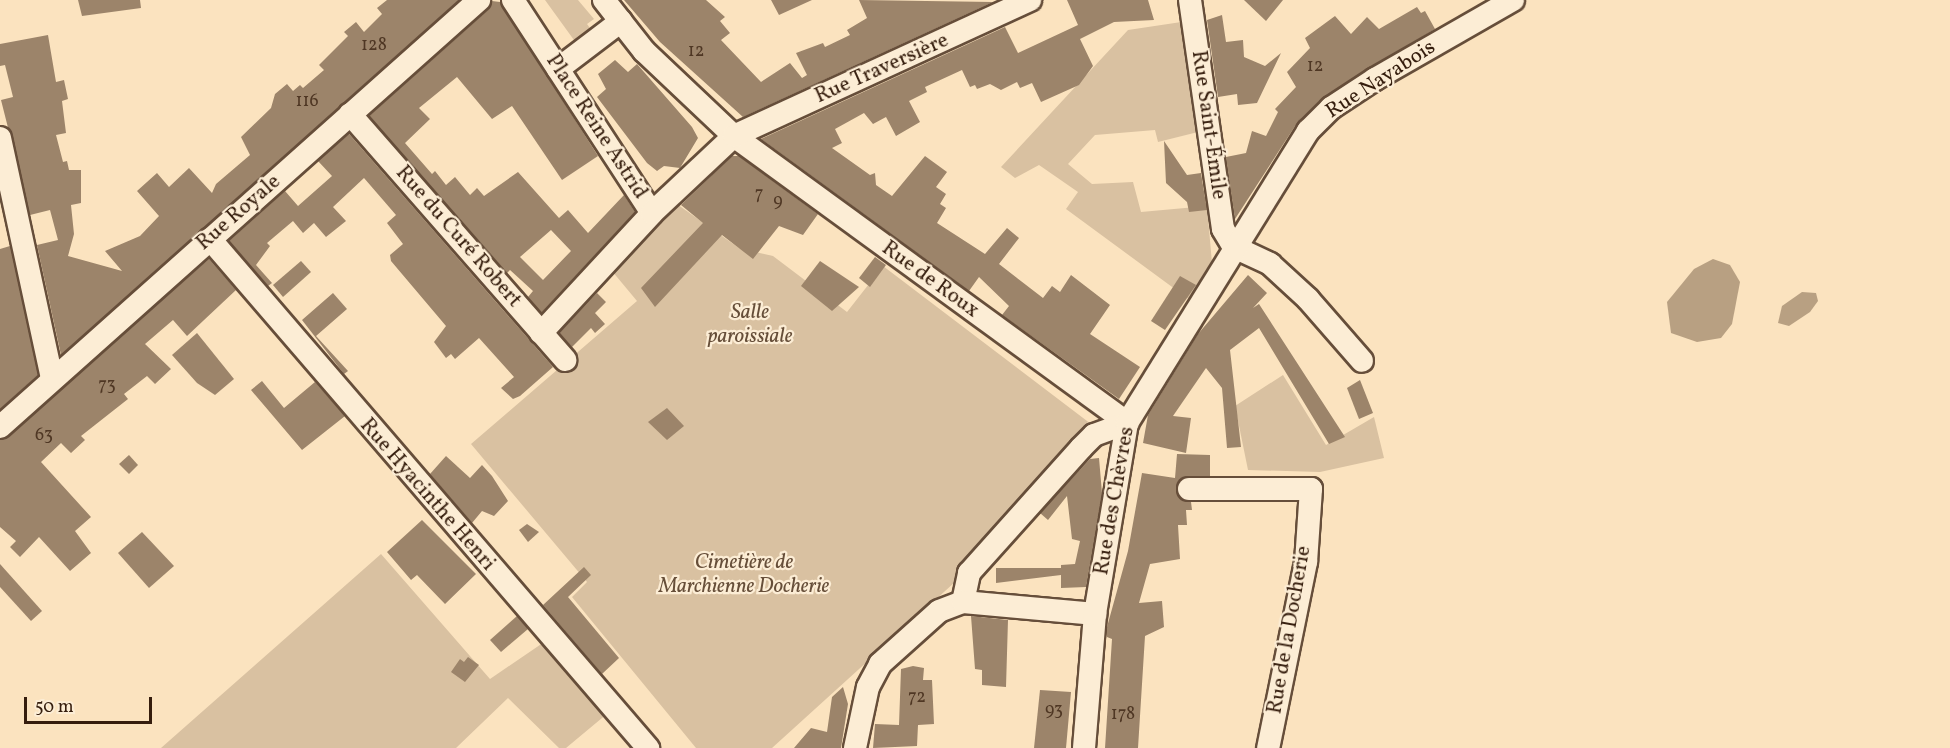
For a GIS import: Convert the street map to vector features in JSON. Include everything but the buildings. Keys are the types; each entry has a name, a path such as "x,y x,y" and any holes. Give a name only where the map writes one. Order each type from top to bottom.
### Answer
{"street":[{"name":"Rue Royale","path":"0,427 52,378 479,0"},
{"name":"Place Reine Astrid","path":"513,0 652,213 734,136"},
{"path":"604,0 644,51 734,136"},
{"name":"Rue Traversière","path":"734,136 1030,0"},
{"name":"Rue Saint-Émile","path":"1190,0 1223,229 1234,247"},
{"name":"Rue Nayabois","path":"1234,247 1290,156 1331,108 1513,0"},
{"path":"558,69 621,21"},
{"name":"Rue du Curé Robert","path":"350,114 566,360"},
{"name":"Rue de Roux","path":"734,136 1127,423"},
{"path":"0,138 52,378"},
{"path":"541,333 652,213"},
{"name":"Rue Hyacinthe Henri","path":"210,239 648,748"},
{"path":"1234,247 1270,264 1293,285 1362,361"},
{"name":"Rue des Chèvres","path":"1084,748 1095,614 1127,423 1234,247"},
{"path":"963,602 969,573 1081,448 1094,435 1127,423"},
{"name":"Rue de la Docherie","path":"1189,489 1311,489 1306,562 1268,748"},
{"path":"855,748 868,687 880,664 939,611 963,602 1095,614"}],"green space":[{"path":"545,0 578,0 594,19 587,24 595,35 579,47"},
{"path":"1188,21 1198,132 1158,142 1155,130 1095,135 1068,164 1092,184 1133,182 1141,212 1207,206 1212,263 1198,306 1066,209 1078,192 1039,165 1015,178 1001,167 1128,30"},
{"name":"Cimetière de Marchienne Docherie","path":"674,202 739,248 773,256 847,312 883,266 1091,424 955,582 772,748 696,748 572,597 587,582 471,444 637,301 612,271"},
{"path":"1283,375 1326,445 1374,417 1384,458 1320,472 1248,470 1235,406"},
{"path":"381,554 490,679 553,636 614,708 566,748 559,748 508,698 456,748 161,748"}],"shaded area":[{"path":"1713,259 1730,265 1740,282 1732,324 1721,338 1697,342 1671,333 1667,302 1694,269"},
{"path":"1802,292 1816,293 1818,301 1810,312 1789,326 1778,323 1782,306"}],"park label":[{"name":"Salle paroissiale","path":"750,325"}]}
